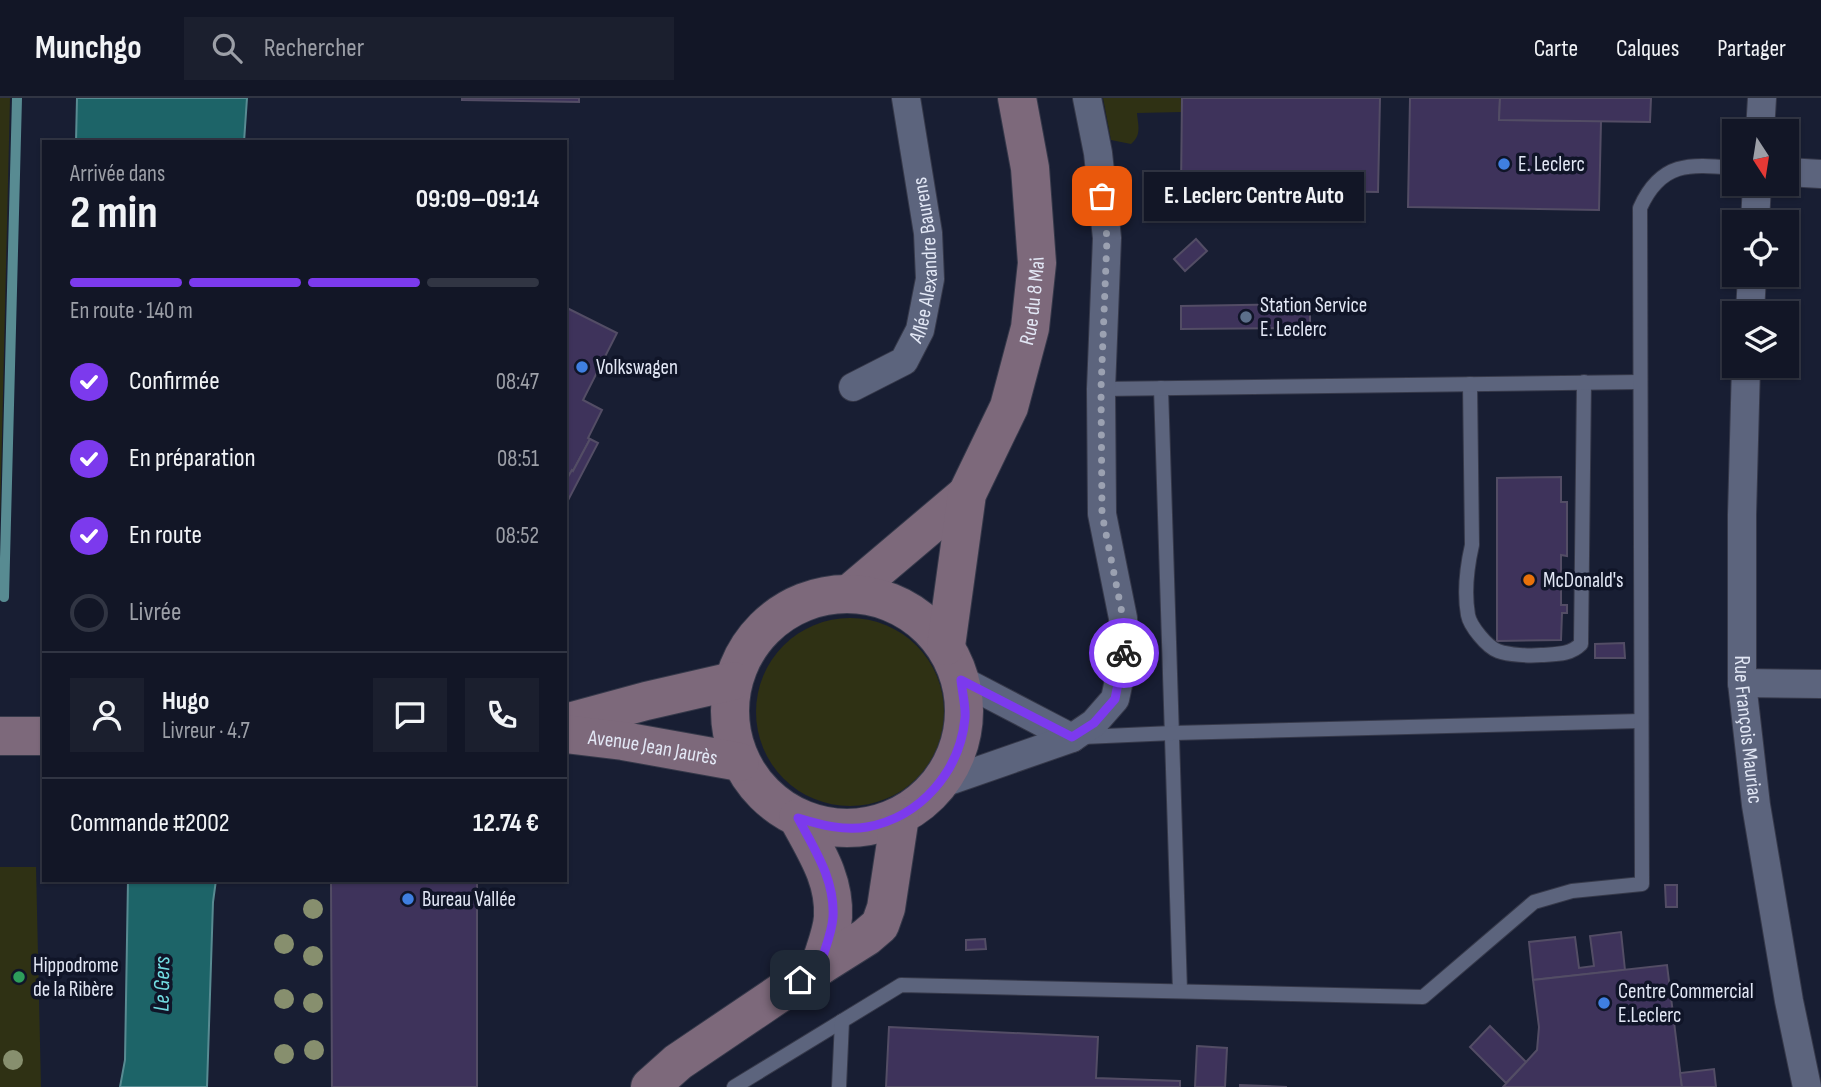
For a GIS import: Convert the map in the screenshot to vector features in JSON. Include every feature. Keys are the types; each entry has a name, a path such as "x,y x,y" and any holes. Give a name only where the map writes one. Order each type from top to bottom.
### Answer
{"street":[{"name":"Allée Alexandre Baurens","path":"853,387 904,361 920,330 930,279 928,233 906,98"},
{"name":"Rue du 8 Mai","path":"953,663 967,494 1009,407 1030,328 1037,263 1030,169 1017,98"},
{"path":"940,784 1072,737 1094,723 1115,699 1124,657 1123,618 1102,514 1101,389 1107,238 1098,153 1087,98"},
{"path":"1761,119 1762,98"},
{"path":"1799,173 1821,174"},
{"name":"Rue François Mauriac","path":"1746,378 1742,683 1756,805 1789,1001 1807,1087"},
{"name":"Rue du 8 Mai","path":"850,593 967,494"},
{"path":"953,663 965,716 958,752 940,784 922,802 900,816 867,827 832,828 798,818 774,804 755,785 740,761 731,736 729,708 733,681 745,652 764,627 789,608 818,597 850,593 887,600 920,619 953,663 1072,737"},
{"name":"Avenue Jean Jaurès","path":"567,722 733,681"},
{"path":"1742,683 1821,684"},
{"name":"Avenue Jean Jaurès","path":"567,734 740,761"},
{"path":"0,736 42,736"},
{"path":"650,1087 678,1062 880,925 886,908 900,816"},
{"path":"798,818 827,874 832,897 833,919 820,966"}],"lane":[{"path":"734,1087 901,985 1423,997 1534,902 1572,891 1642,884 1640,208 1647,192 1675,169 1699,165 1722,166"},
{"path":"1470,384 1472,545 1467,569 1468,617 1479,635 1497,651 1529,656 1566,653 1581,644 1584,382"},
{"path":"1101,389 1640,382"},
{"path":"1161,388 1180,991"},
{"path":"1072,737 1641,721"},
{"path":"839,1087 842,1021"}],"shaded area":[{"path":"0,98 10,98 0,521"},
{"path":"1103,98 1182,98 1182,112 1137,113 1138,133 1131,144 1111,140"},
{"path":"850,618 868,619 886,625 917,645 937,676 943,694 943,730 937,748 917,779 886,799 868,805 850,806 832,805 814,799 783,779 763,748 757,730 756,712 757,694 763,676 783,645 814,625 832,619"},
{"name":"Hippodrome de la Ribère","path":"0,867 36,867 41,1087 0,1087"}],"water":[{"path":"77,98 247,98 244,140 76,140"},
{"name":"Le Gers","path":"128,882 216,882 207,1087 120,1087 125,1060"}],"building":[{"path":"579,98 579,102 462,100"},
{"path":"1182,98 1380,98 1378,192 1181,189"},
{"name":"E. Leclerc","path":"1410,98 1500,98 1499,120 1601,121 1599,210 1408,207"},
{"path":"1500,98 1651,98 1650,122 1499,120"},
{"path":"1196,239 1207,251 1185,271 1174,259"},
{"name":"Station Service E. Leclerc","path":"1310,304 1310,328 1181,329 1181,306"},
{"name":"Volkswagen","path":"567,308 617,333 583,400 602,410 588,438 590,439 567,479"},
{"path":"590,439 598,443 567,502 567,479"},
{"name":"McDonald's","path":"1561,477 1561,502 1567,502 1567,556 1561,555 1561,605 1567,605 1567,613 1562,613 1561,640 1497,641 1497,478"},
{"path":"1624,643 1625,658 1595,658 1595,644"},
{"path":"331,882 477,882 477,1087 332,1087"},
{"path":"1665,885 1677,885 1677,907 1666,907"},
{"path":"1621,932 1625,970 1533,980 1529,942 1575,937 1579,968 1594,966 1590,936"},
{"path":"985,939 986,949 966,950 966,940"},
{"name":"Centre Commercial E.Leclerc","path":"1667,965 1682,1087 1503,1087 1537,1050 1539,1027 1533,980"},
{"path":"1490,1026 1526,1062 1506,1083 1470,1047"},
{"path":"889,1027 1098,1037 1096,1078 1180,1081 1180,1087 886,1087"},
{"path":"1197,1046 1227,1048 1225,1087 1195,1087"},
{"path":"1714,1069 1716,1087 1682,1087 1680,1073"},
{"path":"1240,1085 1287,1087 1240,1087"}],"waterway":[{"path":"4,597 17,98"}],"way so far":[{"path":"1102,196 1107,238 1101,389 1102,514 1123,618 1124,653"}],"place":[{"name":"E. Leclerc","path":"1504,164"},
{"name":"E. Leclerc Centre Auto","path":"1102,196"},
{"name":"Station Service E. Leclerc","path":"1246,317"},
{"name":"Volkswagen","path":"582,367"},
{"name":"McDonald's","path":"1529,580"},
{"name":"Bureau Vallée","path":"408,899"},
{"name":"Hippodrome de la Ribère","path":"19,977"},
{"name":"Centre Commercial E.Leclerc","path":"1604,1003"}],"route":[{"path":"800,980 820,966 833,919 827,874 798,818 832,828 867,827 900,816 922,802 940,784 958,752 965,716 961,680 1072,737 1094,723 1115,699 1124,653"}]}
